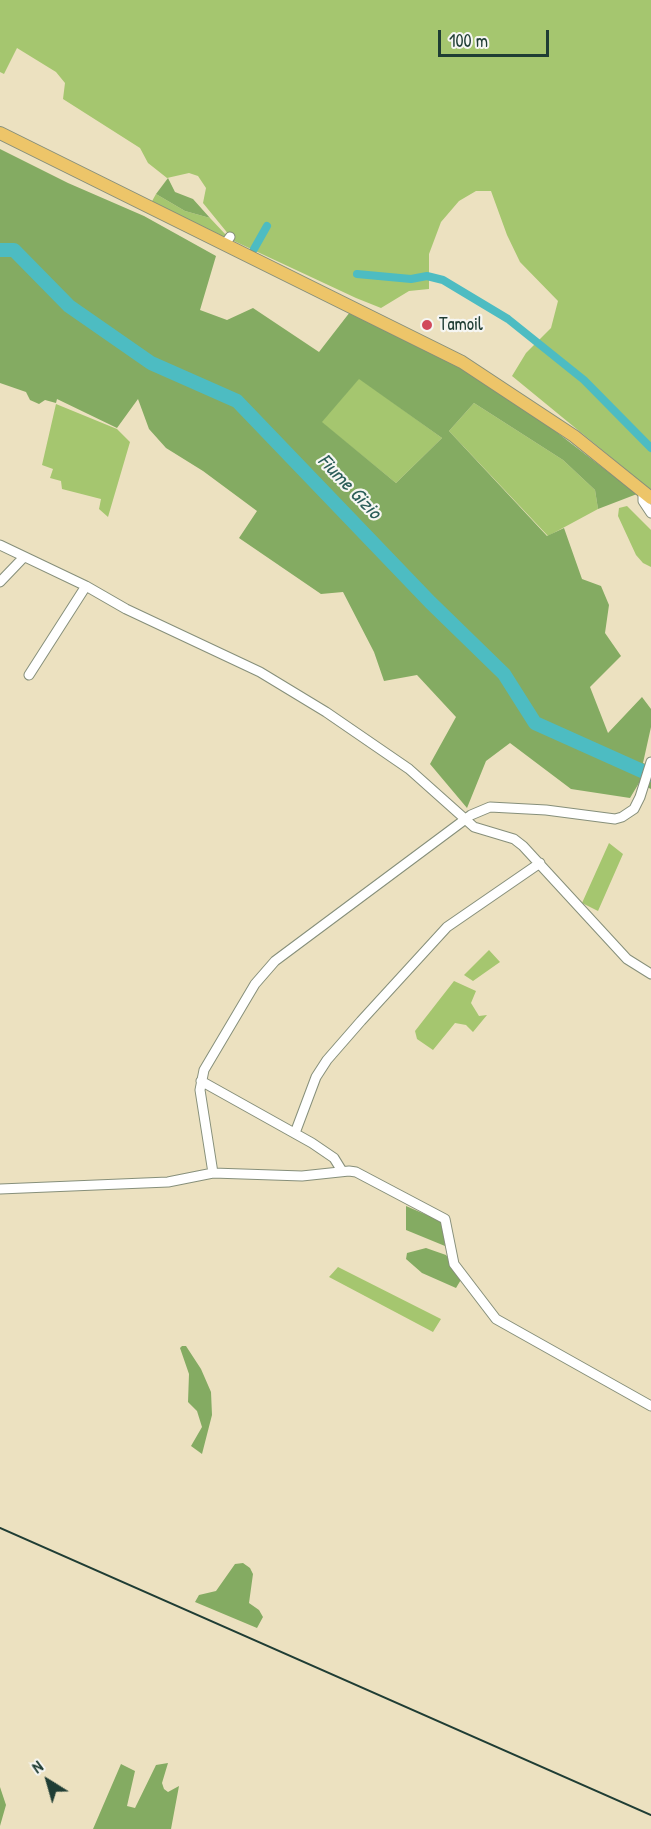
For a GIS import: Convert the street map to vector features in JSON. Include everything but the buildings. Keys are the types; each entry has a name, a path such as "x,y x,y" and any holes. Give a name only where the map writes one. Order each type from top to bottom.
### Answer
{"main road":[{"path":"0,133 228,240 462,362 573,436 647,495"}],"street":[{"path":"647,495 643,501 651,513"},
{"path":"0,545 22,558 86,586 126,609 260,672 309,702 409,769 465,820 483,831 514,839 540,863 627,959 651,974"},
{"path":"0,582 22,558"},
{"path":"29,675 86,586"},
{"path":"213,1173 201,1101 201,1081 223,1036 255,984 275,961 465,820 490,807 546,810 615,819 634,809 650,765"},
{"path":"295,1134 316,1077 327,1060 361,1021 447,927 540,863"},
{"path":"201,1081 334,1158 342,1171"},
{"path":"0,1189 168,1182 213,1173 302,1176 342,1171 356,1172 445,1219 454,1264 496,1319 651,1406"}],"green space":[{"path":"0,0 651,0 651,490 512,376 526,353 551,328 558,301 520,262 507,235 491,191 476,191 459,201 441,222 429,254 429,289 409,291 381,308 234,241 203,203 206,188 198,176 189,173 167,178 148,163 140,148 63,99 65,83 56,72 17,48 4,74 0,72"},
{"path":"0,149 68,183 144,216 216,256 200,310 227,320 253,308 319,352 350,312 474,375 533,414 637,494 598,509 595,490 563,460 474,403 449,431 547,536 564,528 582,579 601,586 609,605 605,633 621,656 590,687 608,733 642,697 651,709 651,727 643,763 651,766 651,789 639,783 630,798 571,789 510,743 486,761 467,808 430,764 456,717 417,675 384,681 374,652 343,592 321,594 239,538 257,511 203,471 166,448 149,429 138,399 117,428 57,399 56,403 45,400 39,404 30,400 26,392 0,383","holes":["359,379 442,438 396,483 322,422"]},
{"path":"168,178 175,192 193,199 210,218 185,211 156,194"},
{"path":"156,194 185,211 210,218 226,235 226,238 151,203"},
{"path":"359,378 442,438 396,483 321,422"},
{"path":"474,403 563,460 595,490 598,509 548,536 449,431"},
{"path":"56,404 117,429 130,442 108,517 99,509 101,499 62,489 61,481 50,478 53,469 42,465"},
{"path":"627,506 651,530 651,567 643,563 636,555 618,516 619,508"},
{"path":"609,843 623,854 598,911 582,903"},
{"path":"489,950 500,962 473,981 464,975"},
{"path":"454,981 476,991 471,1003 479,1016 487,1015 473,1032 466,1025 455,1023 433,1050 417,1039 415,1031"},
{"path":"406,1206 443,1222 445,1246 406,1230"},
{"path":"426,1248 446,1255 462,1278 456,1288 422,1273 406,1259 407,1253"},
{"path":"338,1267 441,1319 433,1332 329,1277"},
{"path":"186,1346 201,1369 211,1392 212,1415 202,1454 191,1446 202,1427 197,1411 188,1402 189,1374 180,1348"},
{"path":"243,1563 250,1568 253,1574 249,1603 259,1610 263,1617 257,1628 195,1602 199,1595 216,1591 235,1564"},
{"path":"168,1763 162,1783 164,1789 168,1792 179,1786 171,1829 93,1829 121,1764 135,1771 127,1806 135,1808 156,1765"},
{"path":"0,1787 6,1805 0,1826"}],"waterway":[{"path":"254,249 267,226"},
{"name":"Fiume Gizio","path":"0,250 14,250 69,306 151,363 237,401 430,602 504,674 535,723 651,775"},
{"path":"357,274 411,279 427,276 443,280 508,319 584,380 651,448"}],"railway":[{"path":"0,1528 651,1815"}],"place":[{"name":"Tamoil","path":"427,325"}]}
